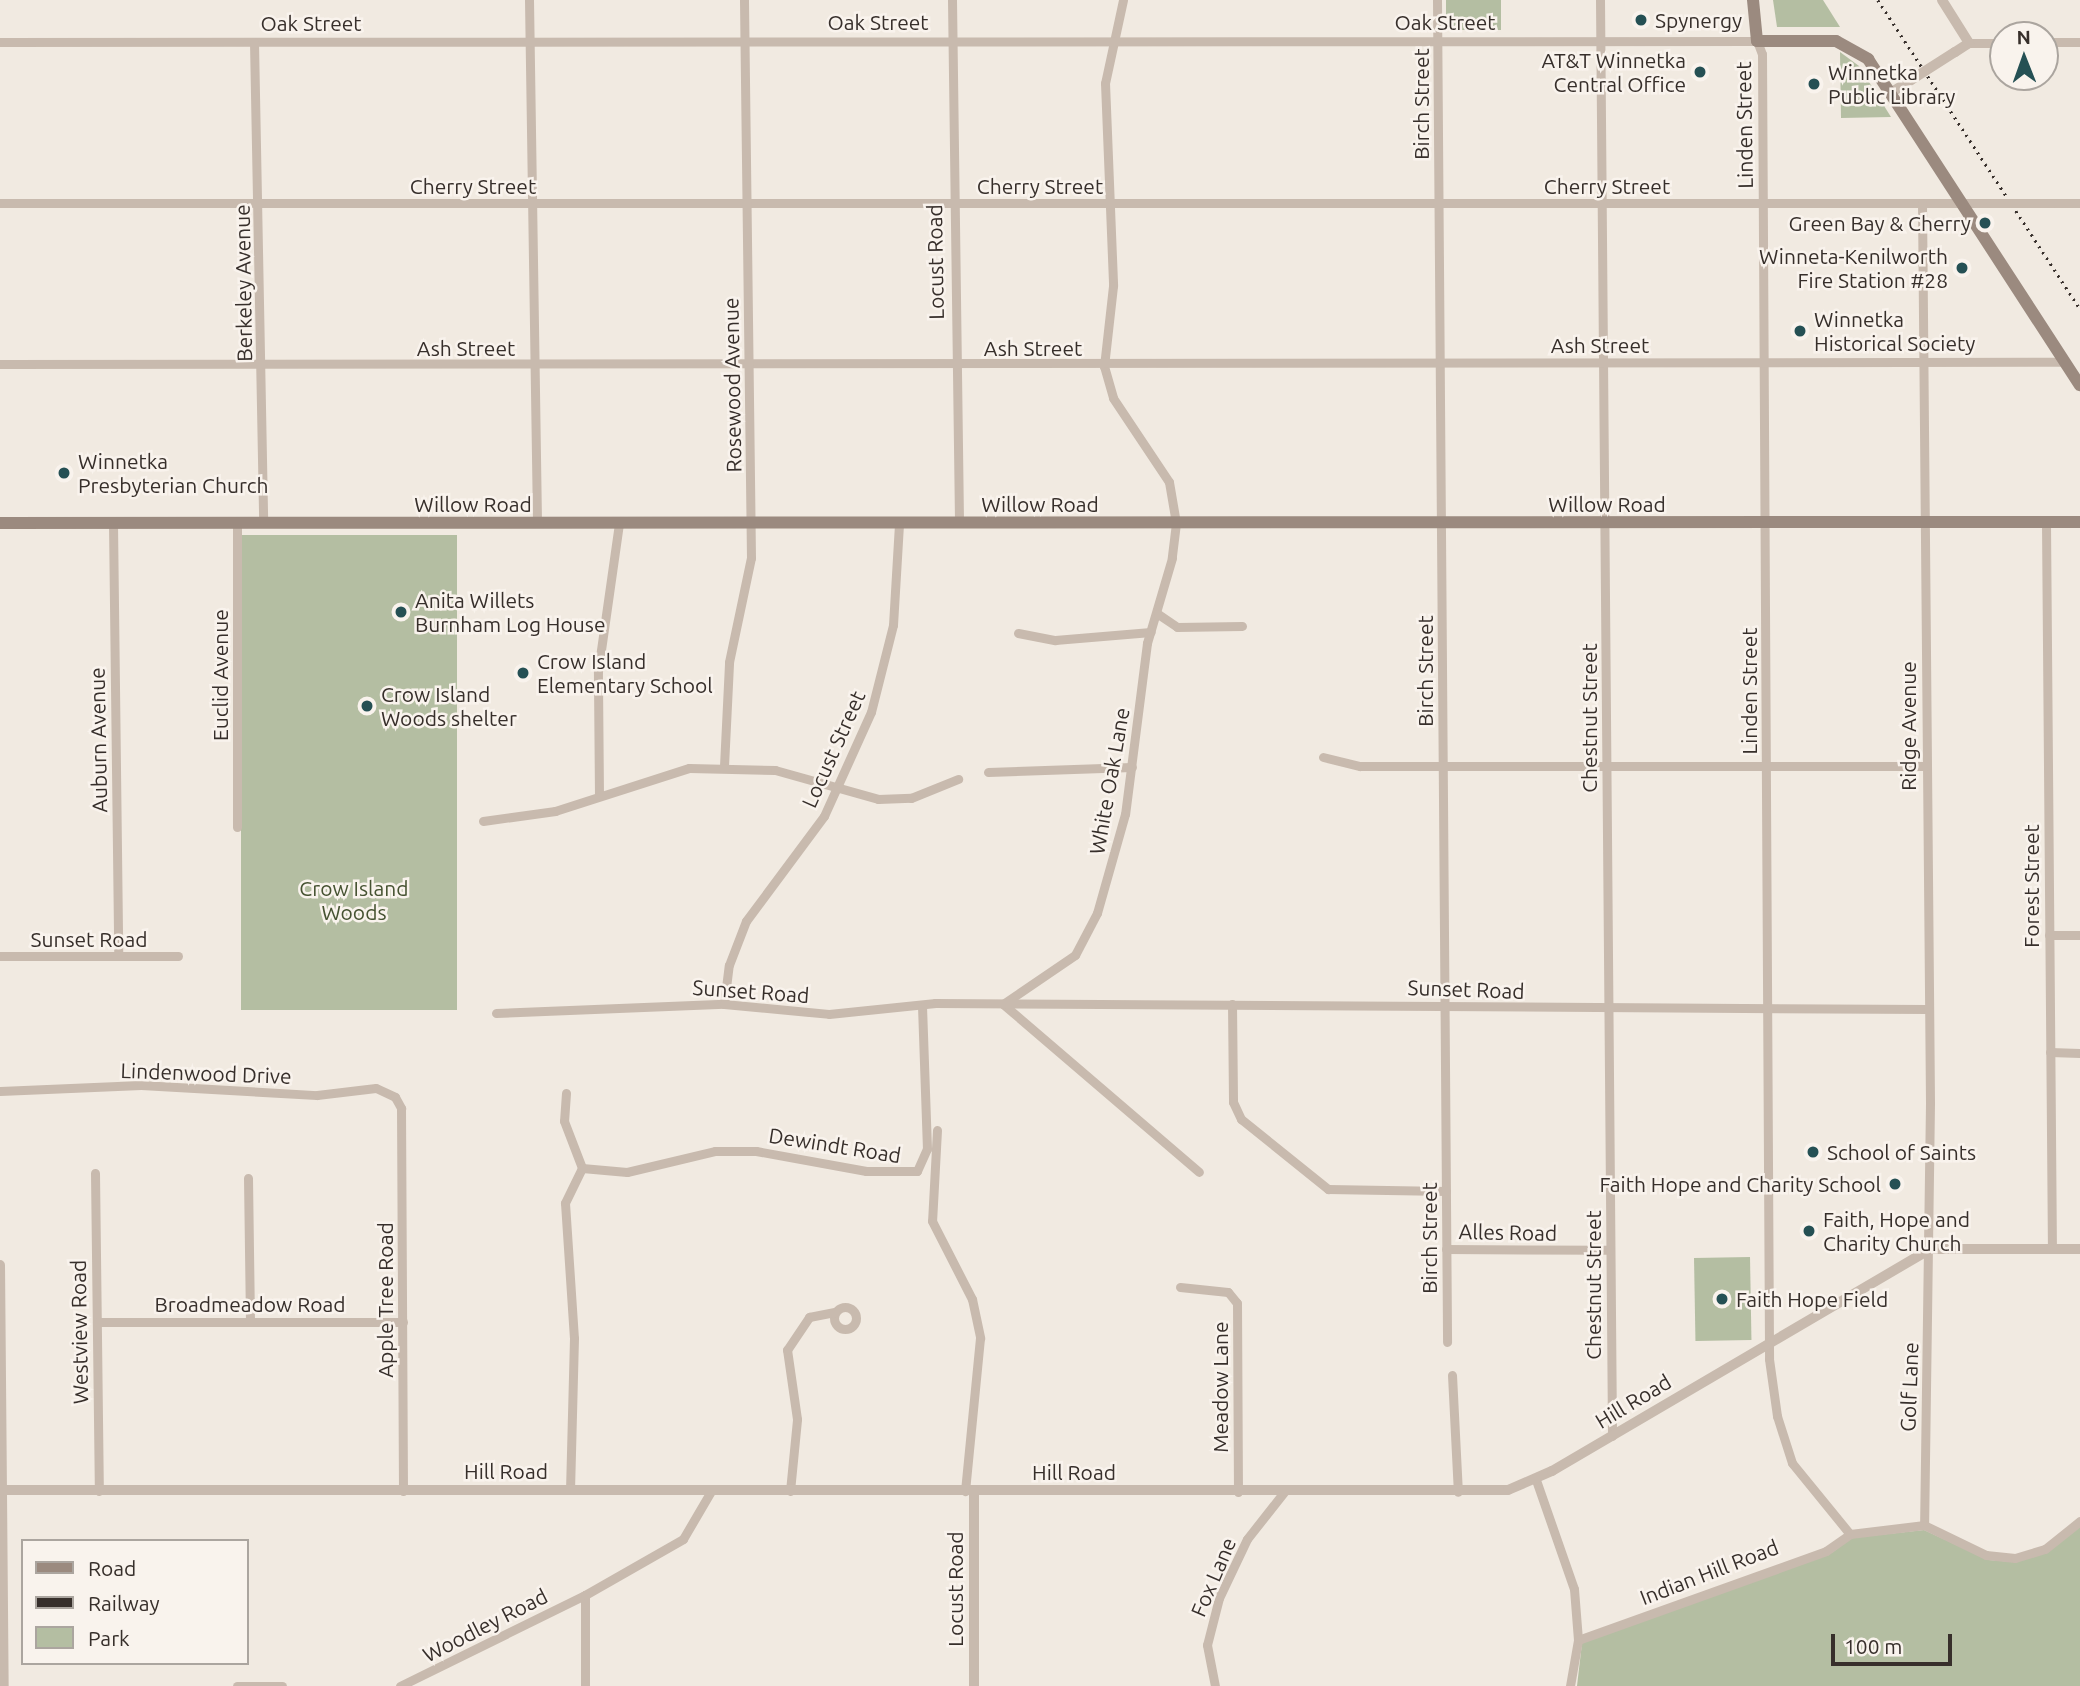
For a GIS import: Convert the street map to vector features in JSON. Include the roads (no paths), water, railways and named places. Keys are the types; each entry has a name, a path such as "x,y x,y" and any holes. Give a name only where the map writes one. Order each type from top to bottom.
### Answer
{"main road":[{"path":"1754,0 1757,41 1846,43 1863,52 1965,203 2080,385"},
{"name":"Willow Road","path":"0,523 2080,522"}],"street":[{"path":"529,0 537,523"},
{"name":"Rosewood Avenue","path":"724,766 726,686 751,558 752,523 744,0"},
{"name":"Locust Road","path":"952,0 959,523"},
{"path":"1123,0 1110,42 1103,142 1113,286 1104,366 1113,398 1162,464 1176,523"},
{"name":"Birch Street","path":"1437,0 1447,1342"},
{"name":"Chestnut Street","path":"1600,0 1612,1436"},
{"path":"1942,0 1969,43"},
{"name":"Oak Street","path":"0,42 1757,41"},
{"name":"Linden Street","path":"1757,41 1762,54 1770,1343"},
{"name":"Berkeley Avenue","path":"254,42 263,523"},
{"path":"2059,42 2080,42"},
{"path":"1892,92 1969,43 1989,43"},
{"name":"Cherry Street","path":"0,203 2080,203"},
{"name":"Ridge Avenue","path":"1922,203 1930,1249"},
{"name":"Ash Street","path":"0,364 1104,366 2065,362"},
{"name":"Auburn Avenue","path":"113,523 118,956"},
{"name":"Euclid Avenue","path":"237,523 237,827"},
{"path":"599,796 598,671 619,523"},
{"name":"Locust Street","path":"724,1004 729,965 746,920 811,836 839,787 888,653 899,523"},
{"name":"White Oak Lane","path":"1003,1004 1075,955 1114,861 1132,767 1151,632 1158,614 1176,523"},
{"name":"Forest Street","path":"2046,523 2052,1249"},
{"path":"1158,614 1177,627 1242,626"},
{"path":"1018,633 1055,640 1151,632"},
{"path":"1323,757 1360,766 1926,766"},
{"path":"483,821 535,816 652,776 724,766 775,770 897,799 958,779"},
{"path":"988,772 1132,767"},
{"path":"2049,935 2080,935"},
{"name":"Sunset Road","path":"0,956 178,956"},
{"name":"Sunset Road","path":"496,1013 724,1004 829,1014 1003,1004 1928,1009"},
{"path":"1003,1004 1199,1172"},
{"path":"1232,1004 1233,1102 1241,1119 1328,1189 1446,1191"},
{"name":"Dewindt Road","path":"582,1168 627,1172 715,1151 757,1151 866,1171 916,1171 927,1149 922,1007"},
{"path":"2050,1052 2080,1053"},
{"name":"Lindenwood Drive","path":"0,1091 141,1085 317,1095 376,1088 401,1108"},
{"path":"566,1093 564,1121 582,1168 565,1203 574,1338 570,1490"},
{"name":"Apple Tree Road","path":"401,1108 403,1491"},
{"path":"937,1130 933,1222 972,1299 980,1338 969,1491"},
{"name":"Westview Road","path":"95,1173 99,1491"},
{"path":"248,1178 250,1322"},
{"path":"1930,1249 2080,1248"},
{"name":"Alles Road","path":"1446,1249 1611,1250"},
{"name":"Hill Road","path":"1,1490 1508,1490 1536,1480 1930,1249"},
{"name":"Golf Lane","path":"1924,1525 1930,1249"},
{"path":"0,1265 4,1686"},
{"name":"Meadow Lane","path":"1180,1287 1228,1292 1237,1303 1238,1492"},
{"path":"790,1490 797,1419 787,1350 808,1317 835,1312"},
{"name":"Broadmeadow Road","path":"97,1322 403,1322"},
{"path":"1770,1343 1777,1416 1792,1463 1850,1534"},
{"path":"1452,1376 1458,1492"},
{"path":"1536,1480 1574,1589 1578,1640 1570,1686"},
{"name":"Woodley Road","path":"400,1686 585,1595 683,1539 711,1491"},
{"name":"Locust Road","path":"969,1491 974,1686"},
{"name":"Fox Lane","path":"1215,1686 1208,1645 1219,1598 1247,1539 1284,1492"},
{"name":"Indian Hill Road","path":"1578,1640 1826,1551 1850,1534 1924,1525 2004,1558 2035,1553 2080,1521"},
{"path":"585,1595 585,1686"},
{"path":"237,1686 282,1686"}],"railway":[{"path":"1878,0 2080,309"}],"place":[{"name":"Spynergy","path":"1641,20"},
{"name":"AT&T Winnetka Central Office","path":"1700,72"},
{"name":"Winnetka Public Library","path":"1814,84"},
{"name":"Green Bay & Cherry","path":"1985,223"},
{"name":"Winneta-Kenilworth Fire Station #28","path":"1962,268"},
{"name":"Winnetka Historical Society","path":"1800,331"},
{"name":"Winnetka Presbyterian Church","path":"64,473"},
{"name":"Anita Willets Burnham Log House","path":"401,612"},
{"name":"Crow Island Elementary School","path":"523,673"},
{"name":"Crow Island Woods shelter","path":"367,706"},
{"name":"School of Saints","path":"1813,1152"},
{"name":"Faith Hope and Charity School","path":"1895,1184"},
{"name":"Faith, Hope and Charity Church","path":"1809,1231"},
{"name":"Faith Hope Field","path":"1722,1299"}],"park label":[{"name":"Crow Island Woods","path":"354,900"}]}
